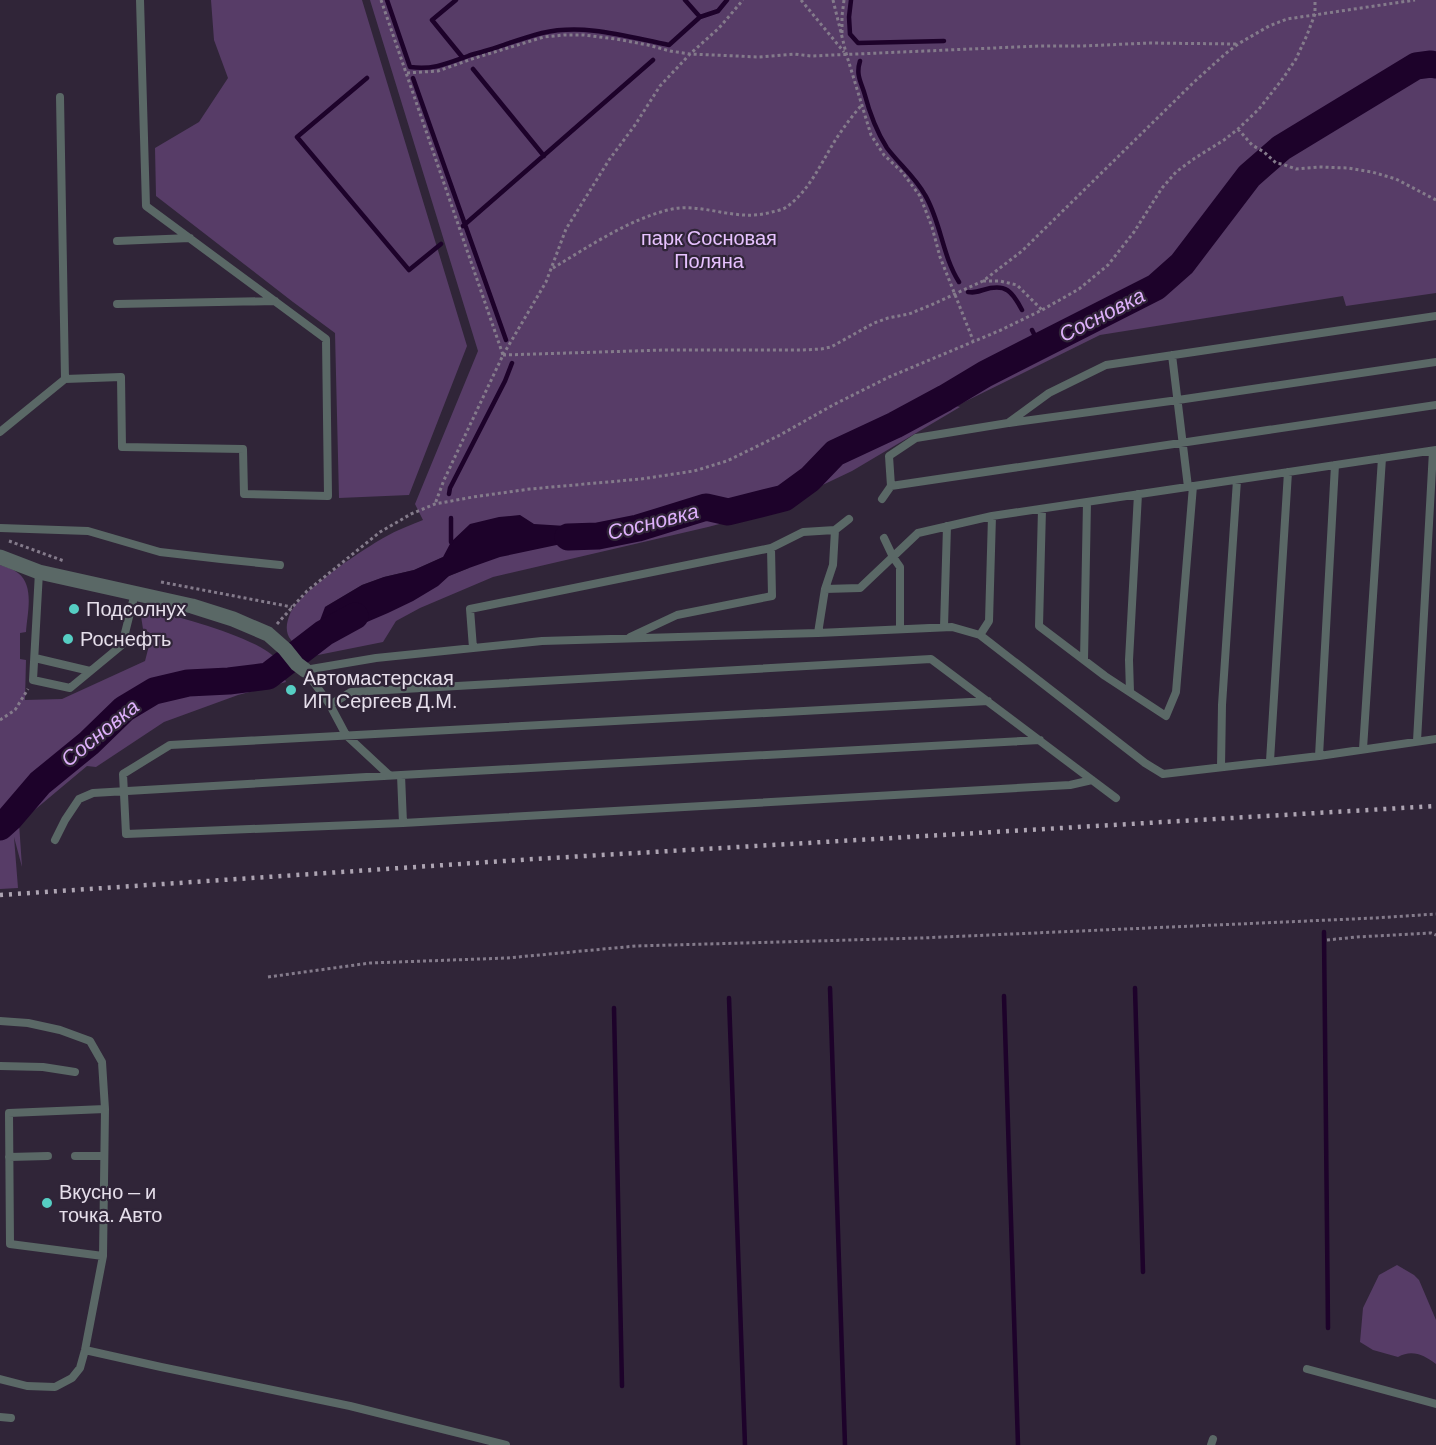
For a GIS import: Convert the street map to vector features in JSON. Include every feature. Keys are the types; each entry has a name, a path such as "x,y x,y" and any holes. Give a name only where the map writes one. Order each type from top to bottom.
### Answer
{"street":[{"path":"0,556 39,572 135,592 233,619 268,634 301,667"}],"lane":[{"path":"0,432 65,379 121,377 123,447 243,449 244,494 328,496 326,339 146,206 140,0"},
{"path":"60,97 65,379"},
{"path":"117,240 190,238"},
{"path":"117,304 275,301"},
{"path":"1008,423 1049,393 1106,365 1436,316"},
{"path":"1042,508 1039,626 1166,716 1176,692 1191,487 1172,355"},
{"path":"882,499 891,486 889,456 916,438 1436,362"},
{"path":"891,486 1436,405"},
{"path":"825,589 860,588 918,533 947,526 1042,508 1435,450 1417,741"},
{"path":"1363,749 1382,458"},
{"path":"1319,756 1335,465"},
{"path":"1270,761 1288,472"},
{"path":"1221,767 1222,705 1237,480"},
{"path":"1130,692 1129,660 1138,494"},
{"path":"1084,660 1087,502"},
{"path":"980,634 989,621 992,516"},
{"path":"473,648 470,609 771,548 803,532 835,530 849,519"},
{"path":"944,627 947,526"},
{"path":"0,528 88,531 160,552 280,565"},
{"path":"818,633 825,589 833,565 835,530"},
{"path":"884,538 900,567 900,628"},
{"path":"627,638 677,615 772,596 771,548"},
{"path":"39,572 33,680 69,688 122,645 135,592"},
{"path":"301,667 542,641 952,627 980,634 1145,763 1163,774 1319,756 1436,739"},
{"path":"34,658 90,671"},
{"path":"330,705 351,692 931,659 1116,798"},
{"path":"301,667 330,705 346,735 389,775"},
{"path":"988,701 170,745 123,774 126,834 404,823 1046,786 1092,780"},
{"path":"55,840 79,800 93,793 1040,740"},
{"path":"401,775 404,823"},
{"path":"0,1021 28,1023 60,1030 90,1041 102,1062 105,1109 103,1256 80,1368 72,1378 55,1387 27,1386 0,1379"},
{"path":"0,1066 43,1067 75,1072"},
{"path":"103,1256 10,1244 9,1113 105,1109"},
{"path":"9,1157 48,1156"},
{"path":"75,1156 104,1156"},
{"path":"85,1350 350,1406 506,1445"},
{"path":"1307,1369 1436,1404"},
{"path":"0,1417 11,1418"}],"path":[{"path":"381,0 503,355"},
{"path":"435,504 503,355 546,282 566,229 593,184 660,86 719,28 743,0"},
{"path":"801,0 846,53"},
{"path":"833,0 846,53 871,135 884,155 902,172 920,196 940,257 973,340"},
{"path":"842,38 844,0"},
{"path":"268,634 307,591 380,532 411,514 435,504 530,489 641,479 694,471 727,461 889,377 1001,330 1079,289 1108,265 1134,232 1162,188 1176,172 1238,129 1259,108 1296,59 1315,14 1314,0"},
{"path":"503,355 831,347 874,323 909,314 983,281 1022,251 1193,83 1238,44 1287,18 1415,0"},
{"path":"407,73 438,71 544,37 564,35 616,39 690,54 759,57 1149,43 1238,44"},
{"path":"552,269 602,238 669,210 696,208 730,215 760,216 783,209 805,190 838,136 861,106"},
{"path":"1238,129 1252,145 1276,163 1296,169 1348,168 1372,172 1396,179 1436,200"},
{"path":"983,281 1000,281 1017,285 1042,310"},
{"path":"0,538 65,561"},
{"path":"161,582 292,607"},
{"path":"0,720 15,710 25,695"},
{"path":"268,976 370,963 507,958 636,946 932,937 1436,914"},
{"path":"1327,940 1394,934 1431,933 1436,935"}],"green space":[{"path":"211,0 362,0 467,346 409,495 339,498 335,333 156,196 155,148 199,122 228,78 214,40"},
{"name":"парк Сосновая Поляна","path":"370,0 1436,0 1436,293 1346,306 1343,296 1100,335 956,406 960,407 852,471 780,508 493,577 420,608 396,621 383,642 313,656 303,652 289,637 287,624 290,614 306,594 362,551 390,534 423,520 415,504 478,351","holes":["443,557 469,568 449,576 325,607 362,585 414,570"]},
{"path":"0,565 18,573 27,585 26,632 20,633 20,659 26,660 25,700 62,699 145,661 152,634 143,629 141,616 151,610 218,629 254,644 277,660 286,682 238,695 164,722 96,767 87,766 19,823 22,867 14,837 18,888 0,889"},
{"path":"1397,1265 1419,1280 1436,1320 1436,1364 1418,1354 1408,1353 1398,1357 1373,1350 1360,1342 1363,1308 1379,1275"}],"shaded area":[{"path":"520,515 534,524 582,527 604,535 500,557 449,576 438,586 388,613 339,634 324,633 319,623 325,607 362,585 414,570 443,557 451,542 470,524"}],"waterway":[{"path":"387,0 410,67 418,68 439,66 528,37 558,30 606,32 669,45 700,17 718,11 727,0"},
{"path":"456,0 432,20 463,58"},
{"path":"685,0 700,17"},
{"path":"851,0 850,34 858,43 944,41"},
{"path":"463,226 653,60"},
{"path":"860,61 859,77 876,128 887,148 917,182 925,195 935,216 953,272 959,282"},
{"name":"Сосновка","path":"568,537 598,536 638,528 706,507 728,512 784,498 810,479 835,453 895,425 985,374 1156,287 1182,264 1249,176 1281,148 1416,66 1436,65"},
{"path":"473,69 544,156"},
{"path":"367,78 297,137 409,270 441,244"},
{"path":"413,78 506,340"},
{"path":"968,292 1003,288 1011,293 1022,310"},
{"path":"1032,330 1040,346"},
{"path":"449,494 512,363"},
{"path":"451,518 451,542"},
{"name":"Сосновка","path":"0,827 40,783 89,743 124,709 154,691 188,683 268,676 324,633 355,616"},
{"path":"1324,932 1328,1328"},
{"path":"830,988 845,1445"},
{"path":"1135,988 1143,1272"},
{"path":"1004,996 1018,1445"},
{"path":"729,998 745,1445"},
{"path":"614,1008 622,1386"}],"railway":[{"path":"0,895 534,859 1436,806"}],"place":[{"name":"Подсолнух","path":"74,609"},
{"name":"Роснефть","path":"68,639"},
{"name":"Автомастерская ИП Сергеев Д.М.","path":"291,690"},
{"name":"Вкусно — и точка. Авто","path":"47,1203"}]}
